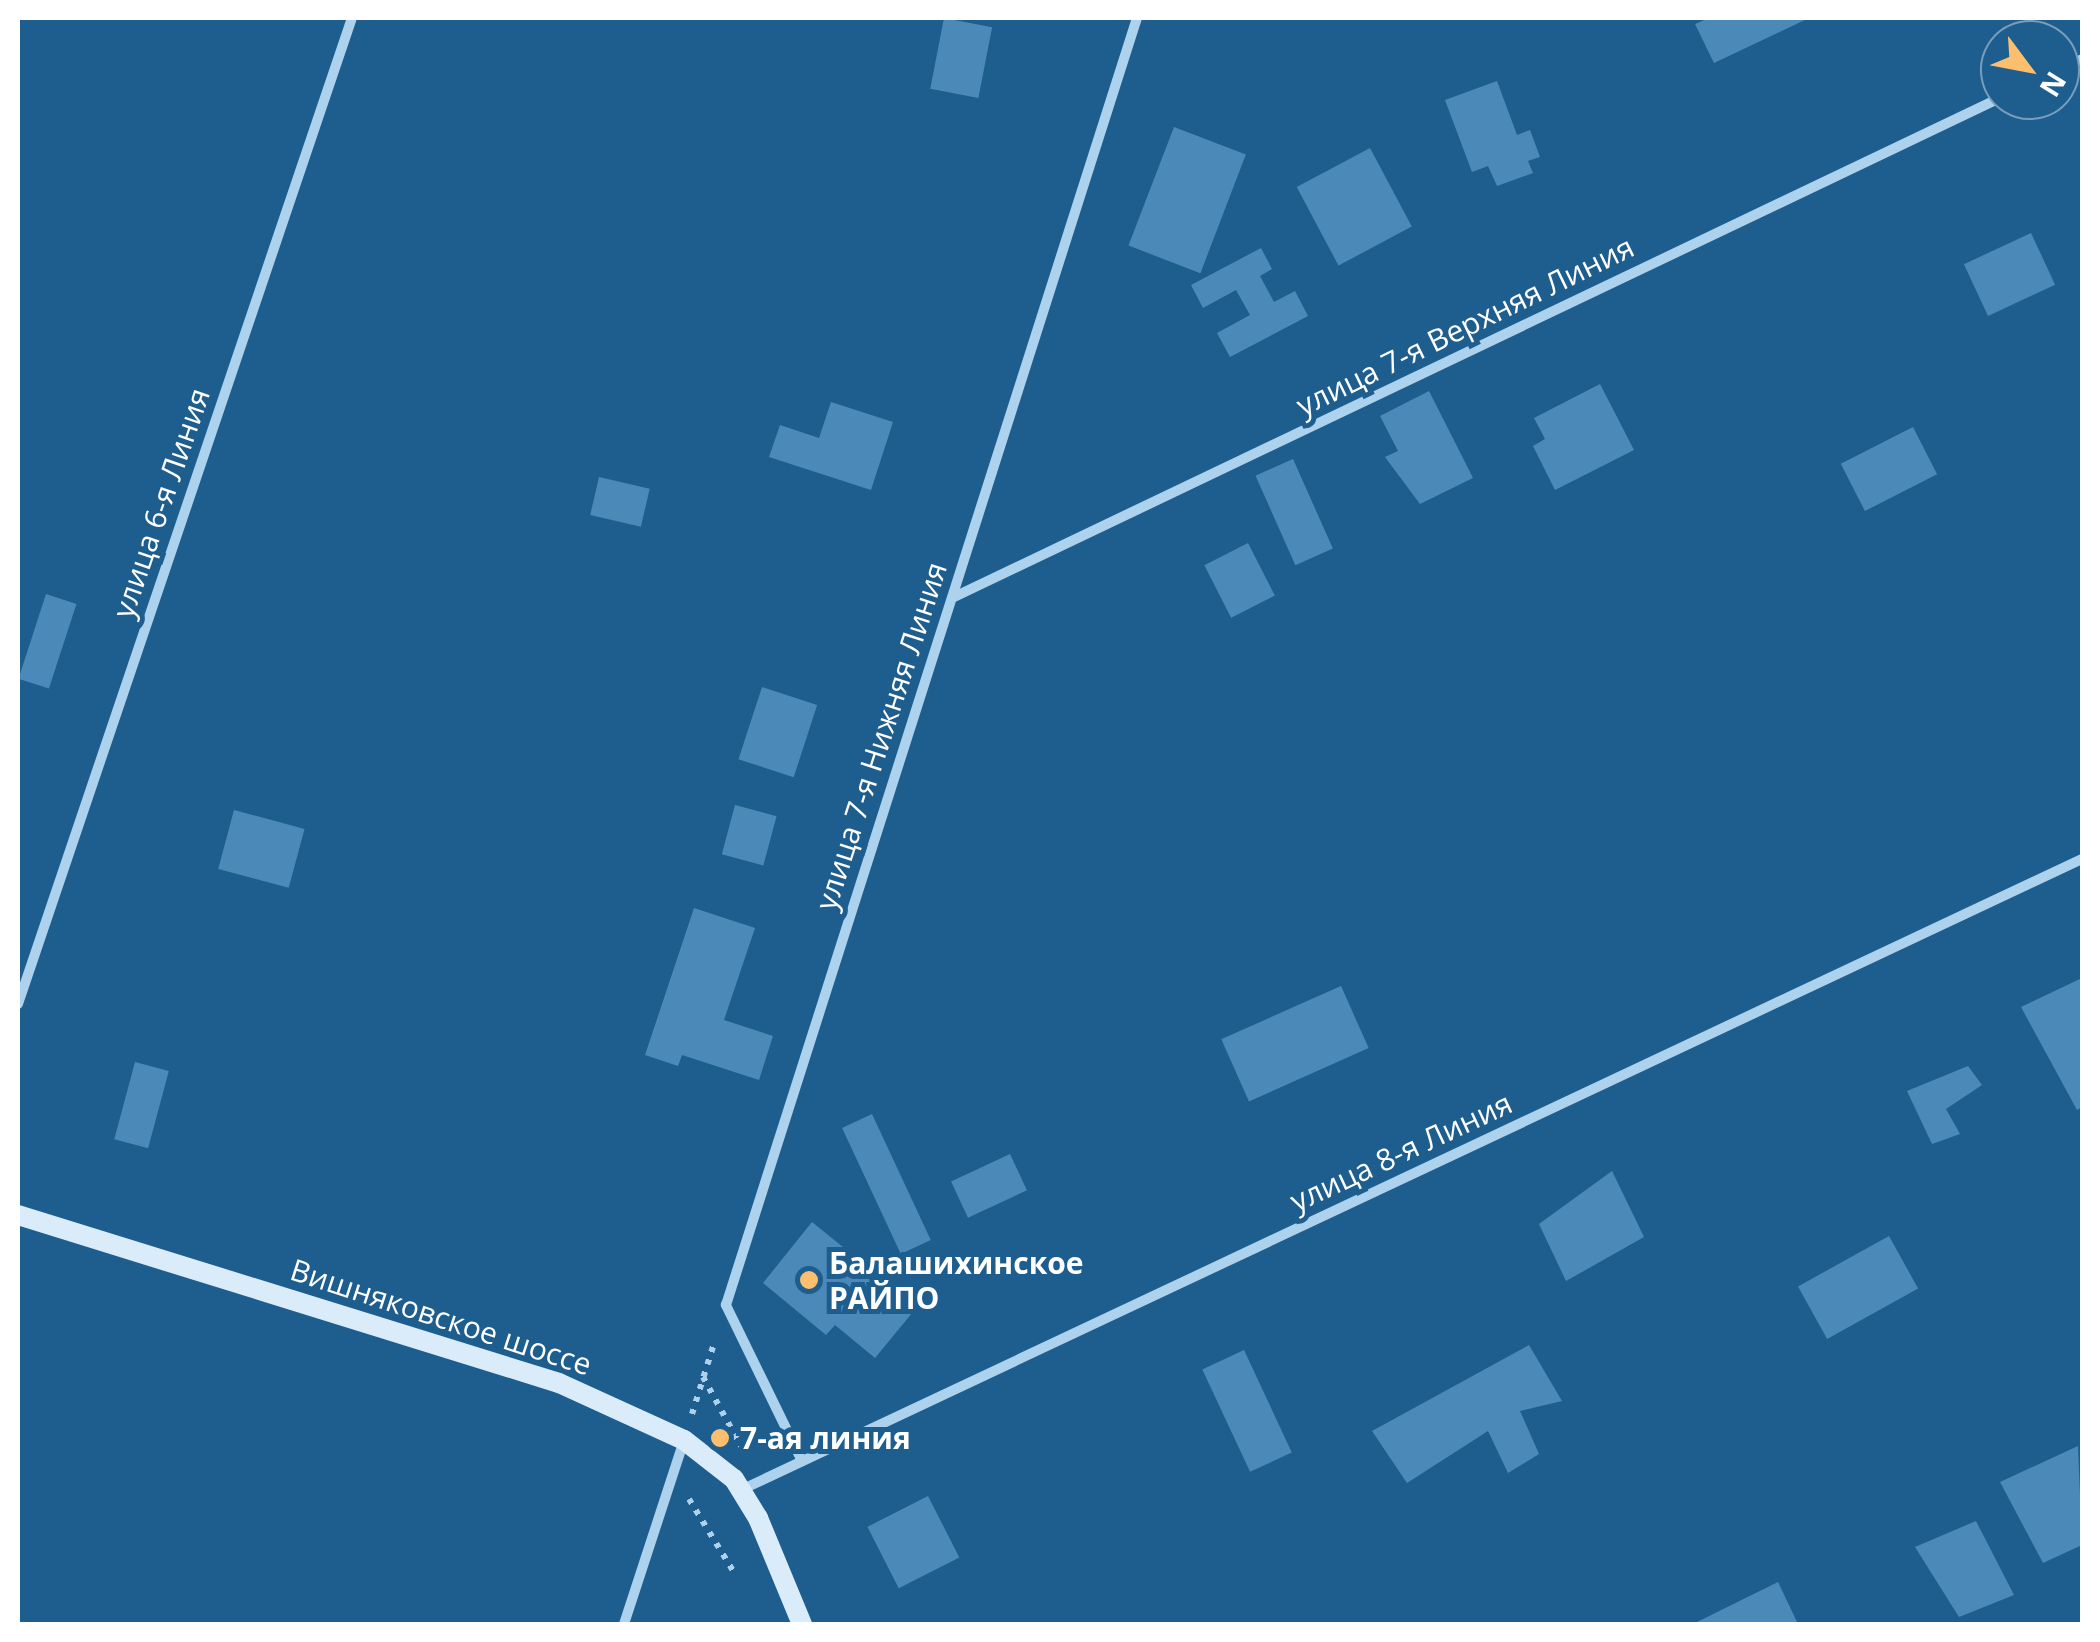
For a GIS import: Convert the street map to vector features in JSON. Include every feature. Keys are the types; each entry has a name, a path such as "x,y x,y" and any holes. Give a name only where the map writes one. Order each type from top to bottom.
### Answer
{"street":[{"name":"улица 6-я Линия","path":"18,1004 352,18"},
{"name":"улица 7-я Нижняя Линия","path":"726,1305 1137,18"},
{"name":"улица 7-я Верхняя Линия","path":"952,598 1980,108"},
{"name":"улица 8-я Линия","path":"740,1490 2082,859"},
{"name":"Вишняковское шоссе","path":"18,1215 560,1383 684,1440 740,1490 802,1624"},
{"path":"726,1305 802,1461"},
{"path":"624,1624 684,1440"}],"path":[{"path":"684,1440 726,1305"},
{"path":"673,1473 735,1574"}],"building":[{"path":"944,18 992,27 978,98 930,89"},
{"path":"1709,18 1809,18 1714,63 1695,24"},
{"path":"1497,81 1517,135 1530,130 1540,157 1528,161 1533,173 1497,186 1488,166 1472,172 1445,100"},
{"path":"1174,127 1246,155 1200,273 1128,246"},
{"path":"1370,148 1412,227 1338,266 1297,187"},
{"path":"2031,233 2055,285 1988,316 1964,264"},
{"path":"1261,248 1272,269 1260,276 1274,302 1295,291 1308,316 1230,357 1217,333 1250,315 1236,290 1203,308 1191,285"},
{"path":"1600,384 1634,450 1555,490 1533,446 1545,439 1534,418"},
{"path":"1429,391 1473,478 1420,504 1385,457 1398,451 1380,416"},
{"path":"831,402 893,422 871,490 769,457 780,425 819,438"},
{"path":"1913,427 1937,474 1865,511 1841,464"},
{"path":"1293,459 1333,549 1295,565 1256,476"},
{"path":"599,477 650,489 641,527 590,515"},
{"path":"1248,543 1275,596 1231,618 1204,565"},
{"path":"46,594 76,604 49,689 18,679"},
{"path":"762,687 817,705 794,777 739,759"},
{"path":"735,805 777,816 763,865 722,854"},
{"path":"234,810 305,829 289,888 218,869"},
{"path":"694,908 755,928 724,1020 773,1036 759,1080 682,1055 678,1066 645,1055"},
{"path":"2082,978 2082,1107 2077,1110 2021,1007"},
{"path":"1341,986 1369,1048 1249,1101 1221,1039"},
{"path":"135,1062 169,1071 148,1148 114,1139"},
{"path":"1968,1066 1982,1085 1946,1109 1960,1134 1932,1144 1907,1091"},
{"path":"872,1114 931,1240 901,1254 842,1128"},
{"path":"1010,1154 1027,1190 968,1218 951,1181"},
{"path":"1612,1171 1644,1237 1566,1281 1539,1224"},
{"path":"812,1222 917,1307 875,1358 835,1325 826,1335 763,1283"},
{"path":"1889,1236 1918,1288 1827,1339 1798,1286"},
{"path":"1529,1345 1562,1401 1520,1411 1539,1454 1508,1473 1488,1431 1407,1483 1372,1431"},
{"path":"1244,1350 1292,1452 1250,1472 1202,1369"},
{"path":"2078,1446 2082,1545 2043,1563 2000,1482"},
{"path":"928,1496 959,1557 899,1588 867,1527"},
{"path":"1976,1521 2014,1595 1959,1617 1915,1547"},
{"path":"1778,1582 1798,1624 1698,1624 1697,1622"}],"place":[{"name":"Балашихинское РАЙПО","path":"809,1280"},
{"name":"7-ая линия","path":"720,1438"}]}
